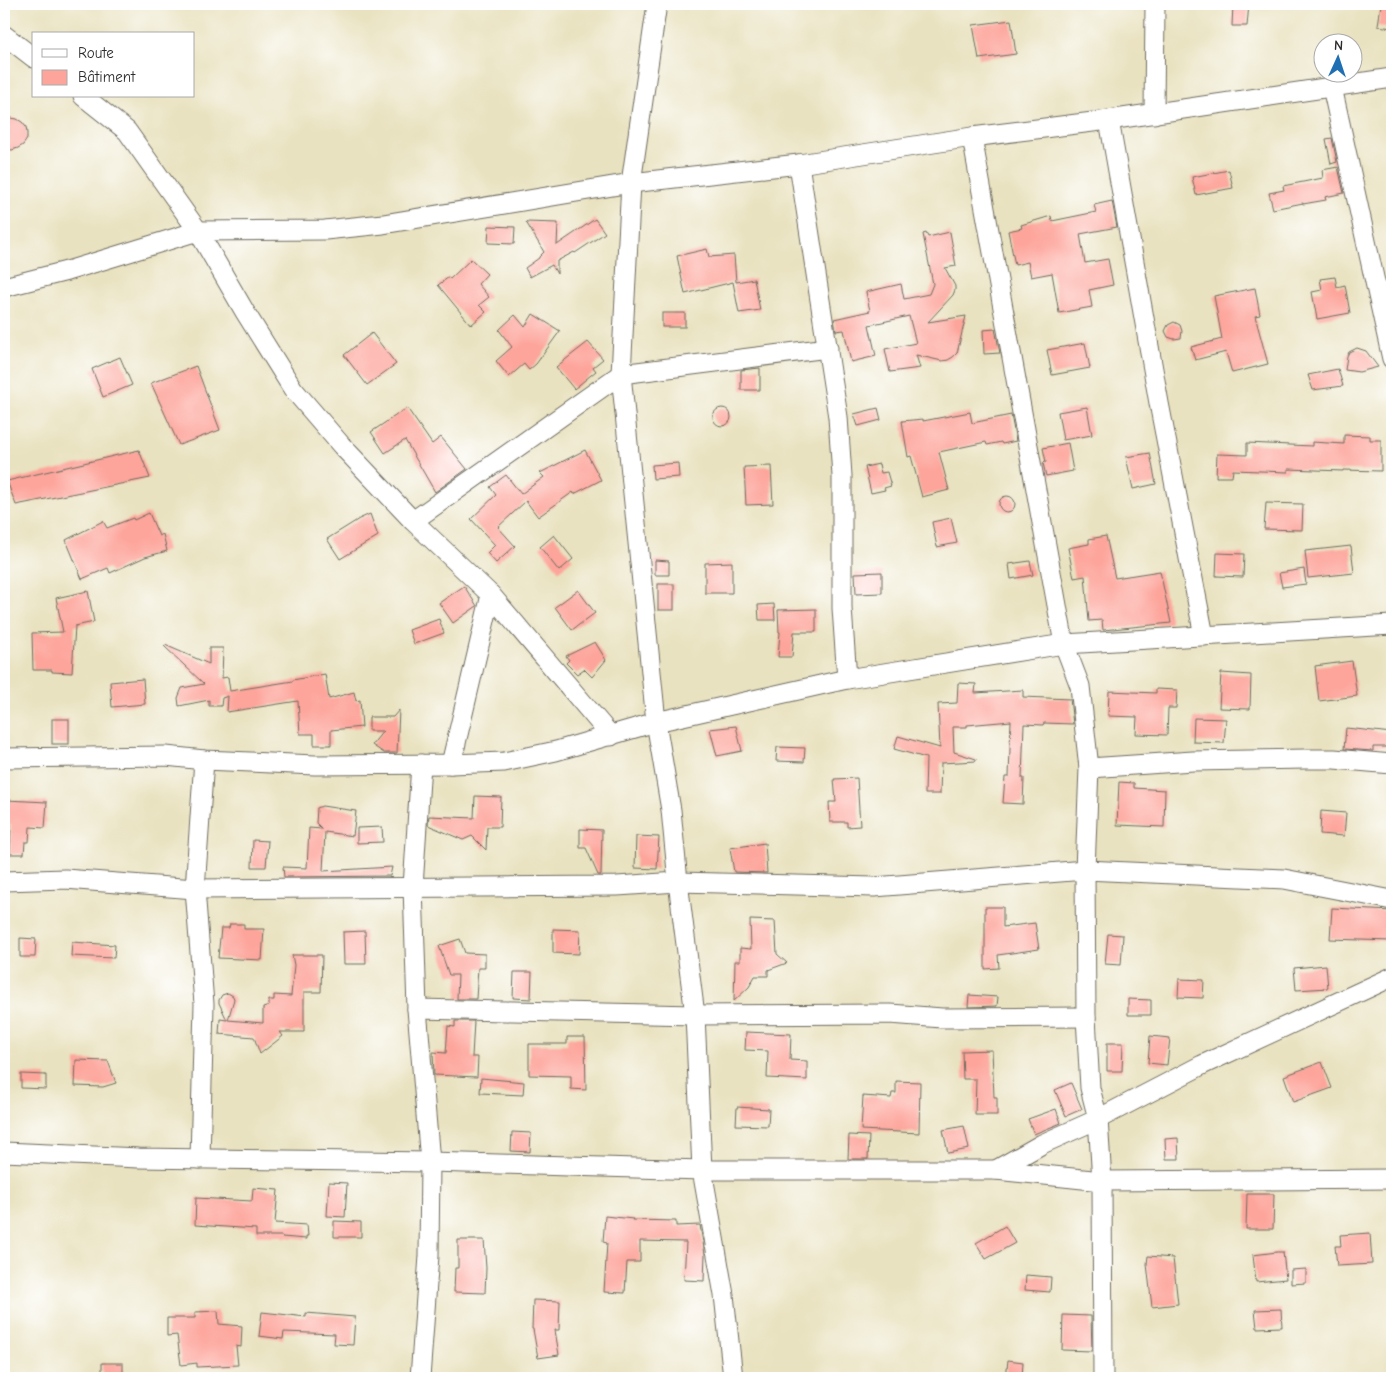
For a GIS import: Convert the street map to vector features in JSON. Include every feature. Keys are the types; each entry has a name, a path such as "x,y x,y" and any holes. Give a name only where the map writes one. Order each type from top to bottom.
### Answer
{"street":[{"path":"657,4 631,183 621,374 656,722 671,810 695,1015 702,1170 724,1295 733,1378"},
{"path":"1154,114 1155,4"},
{"path":"4,34 32,56"},
{"path":"4,287 66,271 198,231 325,230 383,224 631,183 799,164 972,137 1154,114 1392,78"},
{"path":"1332,87 1392,359"},
{"path":"85,98 126,131 198,231 293,389 342,446 413,521 491,595 611,736"},
{"path":"1109,120 1204,636"},
{"path":"972,137 1064,644 1080,686 1089,768 1085,870 1086,1017 1090,1088 1098,1119 1102,1181 1104,1378"},
{"path":"799,164 838,417 842,476 842,608 846,679"},
{"path":"413,521 621,374 828,348"},
{"path":"451,764 491,595"},
{"path":"4,758 166,756 204,760 315,764 504,762 556,751 656,722 846,679 1064,644 1392,625"},
{"path":"1089,768 1192,761 1305,759 1334,759 1392,764"},
{"path":"200,1159 204,1004 196,889 204,760"},
{"path":"420,1378 429,1256 430,1162 417,1010 413,887 421,764"},
{"path":"4,881 65,879 196,889 617,886 678,882 874,887 1085,870 1284,879 1392,900"},
{"path":"996,1170 1042,1144 1098,1119 1202,1065 1392,977"},
{"path":"417,1010 695,1015 890,1014 942,1018 1086,1017"},
{"path":"4,1152 139,1158 430,1162 702,1170 996,1170 1102,1181 1392,1179"}],"building":[{"path":"1233,4 1249,4 1247,26 1232,26"},
{"path":"1381,4 1392,4 1392,28 1378,26"},
{"path":"1011,20 1016,54 979,59 973,25"},
{"path":"11,118 22,122 26,127 27,133 27,139 23,145 12,150 4,149 4,120"},
{"path":"1332,138 1337,162 1331,164 1326,139"},
{"path":"1338,167 1344,193 1325,197 1326,200 1273,209 1269,193 1284,190 1283,186 1323,178 1322,170"},
{"path":"1229,170 1233,188 1196,195 1192,177"},
{"path":"1112,201 1117,227 1080,234 1085,263 1108,259 1113,285 1089,290 1092,307 1059,313 1052,273 1031,277 1028,262 1015,265 1008,231 1022,228 1021,225 1051,216 1052,221 1096,212 1094,205"},
{"path":"595,219 605,233 575,253 557,261 557,274 552,265 530,277 525,268 544,252 526,222 558,223 557,245"},
{"path":"489,226 515,227 514,244 488,243"},
{"path":"950,232 956,266 945,268 955,286 955,290 953,295 928,322 966,316 957,353 948,360 942,361 916,355 920,368 890,372 885,349 916,343 909,316 869,325 876,356 851,362 844,330 836,331 834,319 870,311 866,292 901,284 904,299 929,294 933,284 923,234 926,233 928,237"},
{"path":"707,249 709,257 734,255 736,282 754,279 760,310 739,313 733,282 685,294 677,256"},
{"path":"471,259 487,274 478,284 489,297 479,305 486,312 471,325 438,285 449,277 450,279"},
{"path":"1335,277 1337,287 1345,285 1350,313 1317,319 1312,292 1322,290 1320,279"},
{"path":"1255,288 1260,315 1255,316 1268,364 1232,373 1226,352 1195,360 1191,347 1222,339 1214,296"},
{"path":"662,313 685,313 685,327 662,327"},
{"path":"533,314 560,331 536,364 529,370 524,364 509,377 496,361 512,347 499,330 515,315 525,327"},
{"path":"1174,322 1180,325 1182,331 1181,338 1174,339 1168,337 1165,331 1168,325"},
{"path":"995,329 1000,353 984,354 983,330"},
{"path":"372,333 396,364 367,385 344,355"},
{"path":"588,342 603,359 593,367 596,371 574,389 556,367"},
{"path":"1085,343 1090,368 1052,375 1047,350"},
{"path":"1357,348 1366,351 1378,367 1359,372 1345,370 1349,352"},
{"path":"120,357 132,385 103,397 92,369"},
{"path":"196,366 220,430 179,445 151,383"},
{"path":"760,368 760,390 741,390 741,370"},
{"path":"1338,369 1343,386 1313,390 1308,375"},
{"path":"1087,407 1092,435 1063,440 1058,412"},
{"path":"407,408 432,444 441,437 467,469 435,492 405,440 385,453 371,432"},
{"path":"722,408 728,411 731,417 728,423 722,426 716,423 713,417 716,411"},
{"path":"878,408 881,420 858,426 854,414"},
{"path":"970,412 972,423 1011,415 1016,441 987,445 986,442 939,452 949,490 922,497 911,456 908,457 902,421 923,419 923,421"},
{"path":"1344,435 1370,436 1370,440 1381,440 1381,471 1288,469 1288,472 1233,470 1232,477 1216,477 1217,454 1247,455 1247,443 1312,446 1312,442 1344,444"},
{"path":"1068,443 1073,471 1046,476 1043,463 1046,462 1043,448"},
{"path":"139,450 150,478 16,505 7,481"},
{"path":"585,450 601,480 574,494 573,492 538,517 526,501 498,527 515,546 496,563 487,553 495,545 471,519 496,495 490,487 506,475 521,494 544,477 540,473"},
{"path":"1150,453 1156,484 1133,489 1126,457"},
{"path":"678,463 679,477 653,479 652,465"},
{"path":"879,464 881,473 887,472 891,486 884,488 885,490 871,493 865,467"},
{"path":"771,466 773,504 746,505 744,467"},
{"path":"1004,496 1010,496 1015,501 1013,510 1004,512 999,507 999,501"},
{"path":"1266,503 1303,504 1302,530 1264,529"},
{"path":"149,513 159,536 163,534 167,551 145,557 110,573 108,568 82,579 66,540 103,521 107,528 133,518 134,520"},
{"path":"370,514 378,536 340,559 327,539"},
{"path":"951,518 957,543 937,547 932,522"},
{"path":"554,535 573,559 559,571 540,547"},
{"path":"1106,536 1115,578 1160,571 1171,623 1103,630 1102,620 1089,621 1085,576 1074,578 1068,548 1089,544 1089,539"},
{"path":"1351,546 1354,573 1308,578 1305,551"},
{"path":"1217,553 1244,554 1243,577 1216,576"},
{"path":"655,560 669,561 669,575 655,575"},
{"path":"1030,561 1033,575 1011,579 1009,564"},
{"path":"732,562 732,593 705,593 705,563"},
{"path":"1304,569 1306,584 1282,587 1279,573"},
{"path":"882,572 882,593 856,594 855,573"},
{"path":"658,584 674,584 674,610 658,610"},
{"path":"464,586 477,606 453,623 439,603"},
{"path":"578,590 595,613 572,630 555,607"},
{"path":"88,591 94,622 75,626 72,673 33,670 32,633 63,632 56,598"},
{"path":"774,604 775,620 759,620 758,605"},
{"path":"816,609 816,632 794,632 792,657 778,657 780,632 778,610"},
{"path":"439,619 444,633 414,644 409,630"},
{"path":"595,642 606,660 592,677 584,669 577,674 566,663 569,660 566,656"},
{"path":"165,645 209,664 209,648 223,648 222,678 228,677 230,691 325,674 329,699 354,692 356,701 360,700 362,727 331,730 331,745 314,745 314,734 300,734 298,701 227,712 228,696 222,698 221,706 209,706 209,700 179,706 178,698 182,688 204,684"},
{"path":"1352,661 1357,696 1319,701 1315,666"},
{"path":"1221,673 1251,675 1250,709 1219,708"},
{"path":"143,679 145,704 112,707 110,682"},
{"path":"958,683 976,684 975,693 1023,690 1023,697 1070,699 1073,724 1024,724 1023,804 1003,803 1005,777 1009,777 1011,721 953,727 954,752 976,759 976,761 941,763 940,794 925,794 926,758 894,749 898,736 940,748 938,704 957,703"},
{"path":"1156,689 1177,690 1176,708 1168,708 1167,735 1136,734 1137,717 1108,716 1109,691 1156,693"},
{"path":"399,710 397,753 384,753 372,745 383,731 369,731 369,717 393,717"},
{"path":"1194,718 1226,719 1224,743 1193,742"},
{"path":"52,719 69,719 69,744 52,744"},
{"path":"736,726 742,751 717,756 710,729"},
{"path":"1346,728 1392,733 1392,747 1373,747 1373,751 1344,749"},
{"path":"777,747 805,748 804,762 776,761"},
{"path":"857,778 860,826 847,827 847,822 830,822 829,802 836,802 834,779"},
{"path":"1119,782 1134,783 1134,788 1165,790 1164,827 1117,825"},
{"path":"475,796 501,797 500,827 487,827 486,850 472,836 463,840 428,825 429,816 474,818"},
{"path":"6,800 47,802 45,828 30,827 29,842 25,842 24,854 10,854 11,824 5,826"},
{"path":"322,806 356,811 353,836 325,832 323,871 392,867 390,876 284,877 283,867 307,868 309,828 322,829 316,823 317,808"},
{"path":"1321,811 1346,813 1344,836 1320,834"},
{"path":"382,827 383,842 357,843 357,828"},
{"path":"580,829 602,830 601,875 598,875 586,848 580,848"},
{"path":"636,836 659,837 657,869 635,868"},
{"path":"253,840 268,841 266,867 252,867"},
{"path":"765,843 767,873 734,872 730,848"},
{"path":"985,907 1003,907 1003,927 1035,923 1039,949 998,955 999,968 985,969"},
{"path":"1332,908 1392,911 1391,941 1330,939"},
{"path":"750,920 775,921 777,954 787,963 768,970 768,976 755,976 749,987 734,1001 735,961 740,961 740,948 751,949"},
{"path":"230,924 244,924 244,929 264,929 262,960 218,958 221,928 229,928"},
{"path":"553,929 580,930 579,954 553,953"},
{"path":"365,931 366,964 344,964 343,932"},
{"path":"1108,934 1123,935 1121,965 1105,964"},
{"path":"20,938 36,939 35,957 20,957"},
{"path":"460,939 465,953 485,954 485,968 478,968 476,999 457,999 458,975 449,975 439,946"},
{"path":"72,942 115,945 114,958 71,956"},
{"path":"292,955 322,955 321,992 304,992 304,1032 280,1032 283,1036 260,1054 254,1037 219,1034 220,1019 227,1020 219,1003 222,995 228,993 234,999 228,1020 263,1023 263,1008 269,1006 269,1000 274,1000 274,995 291,996 294,965"},
{"path":"1326,965 1328,988 1296,990 1294,968"},
{"path":"514,972 532,972 531,999 513,998"},
{"path":"1179,979 1204,980 1203,998 1178,997"},
{"path":"969,995 998,997 997,1006 968,1007"},
{"path":"1128,999 1151,1000 1151,1015 1128,1015"},
{"path":"455,1021 474,1021 472,1057 478,1057 477,1077 434,1075 433,1052 446,1053 448,1026 455,1027"},
{"path":"746,1032 791,1034 790,1060 807,1061 807,1080 767,1078 768,1051 745,1050"},
{"path":"1150,1036 1170,1038 1167,1065 1148,1063"},
{"path":"567,1037 585,1037 586,1090 571,1089 571,1076 529,1075 529,1044 567,1044"},
{"path":"1107,1043 1123,1043 1122,1071 1107,1071"},
{"path":"992,1050 994,1097 997,1097 997,1115 975,1115 976,1079 963,1079 962,1051"},
{"path":"76,1060 108,1061 116,1083 103,1087 75,1086"},
{"path":"1322,1062 1332,1088 1293,1102 1284,1076"},
{"path":"21,1074 46,1075 46,1089 21,1088"},
{"path":"481,1078 524,1082 523,1095 480,1093"},
{"path":"896,1081 920,1082 919,1133 861,1130 863,1096 891,1098 892,1093 896,1093"},
{"path":"1071,1083 1082,1109 1066,1116 1055,1090"},
{"path":"737,1107 769,1109 768,1126 736,1125"},
{"path":"1056,1109 1061,1123 1034,1134 1028,1119"},
{"path":"964,1126 969,1149 948,1153 943,1130"},
{"path":"512,1132 531,1133 530,1152 511,1151"},
{"path":"849,1135 869,1136 868,1159 848,1159"},
{"path":"1178,1138 1179,1159 1166,1159 1165,1139"},
{"path":"329,1182 347,1183 345,1217 327,1216"},
{"path":"253,1188 278,1190 275,1223 307,1225 308,1236 306,1236 306,1239 282,1236 256,1236 256,1229 195,1225 196,1198 252,1201"},
{"path":"1247,1194 1274,1194 1273,1229 1246,1229"},
{"path":"605,1216 632,1220 676,1221 676,1226 700,1225 705,1254 704,1281 684,1280 686,1242 640,1241 640,1262 627,1262 625,1293 604,1292 607,1243 603,1242"},
{"path":"334,1221 361,1222 361,1237 334,1237"},
{"path":"1005,1226 1015,1243 986,1259 976,1243"},
{"path":"1370,1233 1372,1264 1337,1266 1335,1246 1341,1246 1340,1235"},
{"path":"458,1240 484,1240 485,1293 454,1292 455,1268 458,1268"},
{"path":"1283,1252 1286,1279 1256,1282 1253,1255"},
{"path":"1148,1256 1173,1258 1178,1304 1152,1307 1147,1264"},
{"path":"1306,1269 1306,1283 1291,1284 1291,1270"},
{"path":"1026,1275 1051,1277 1050,1292 1025,1290"},
{"path":"533,1300 560,1301 559,1330 555,1330 559,1355 538,1358 532,1329"},
{"path":"1281,1309 1282,1327 1257,1328 1255,1310"},
{"path":"218,1311 219,1324 242,1326 241,1347 236,1346 238,1365 197,1367 197,1363 181,1365 177,1335 167,1336 167,1318 195,1318 195,1312"},
{"path":"262,1312 306,1317 306,1313 355,1317 353,1345 334,1344 335,1334 284,1332 283,1339 259,1336"},
{"path":"1063,1315 1091,1316 1092,1351 1062,1350"},
{"path":"1008,1360 1023,1362 1022,1378 1006,1378"},
{"path":"102,1363 123,1363 123,1378 102,1378"}]}
